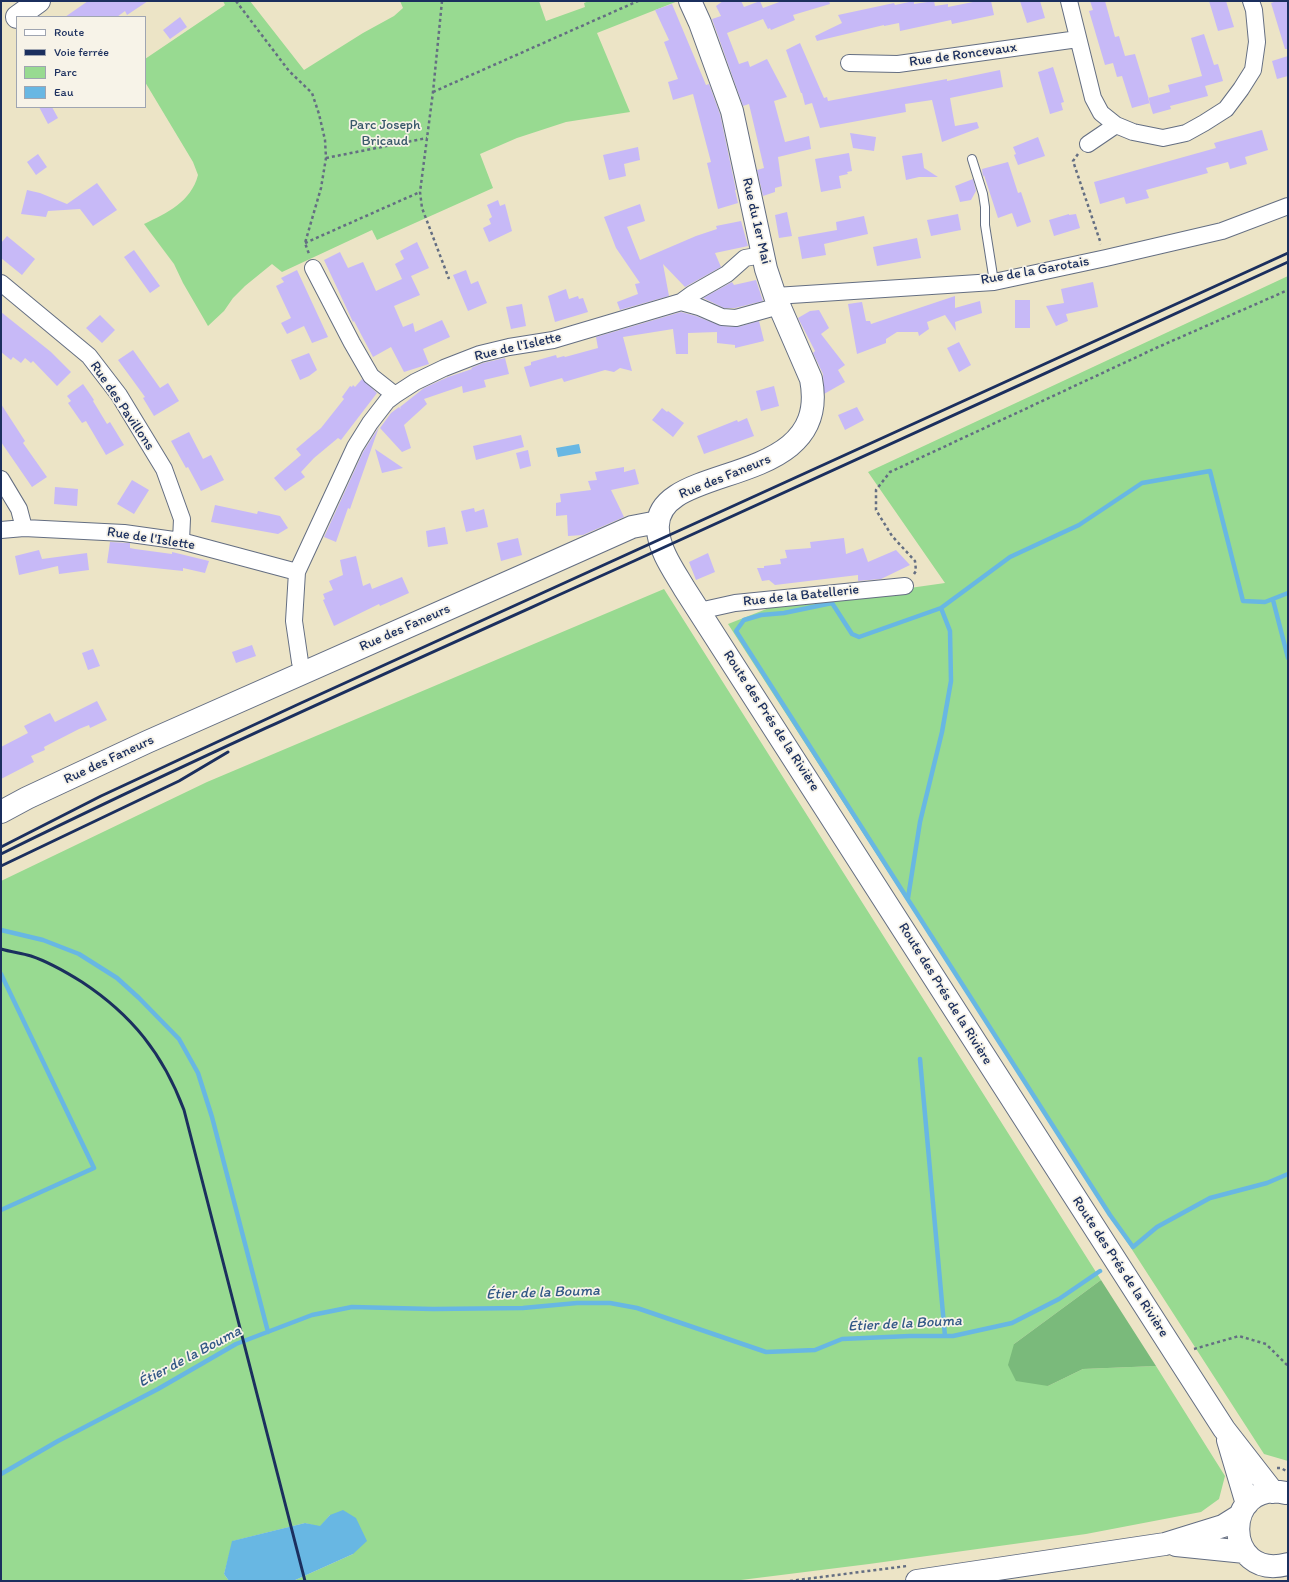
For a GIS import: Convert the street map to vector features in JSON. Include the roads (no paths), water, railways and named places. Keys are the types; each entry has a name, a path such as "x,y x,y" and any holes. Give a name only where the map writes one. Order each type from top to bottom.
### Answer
{"street":[{"path":"18,16 38,1"},
{"name":"Rue du 1er Mai","path":"690,1 732,111 762,254 777,301 811,379 814,392 811,416 799,438"},
{"path":"1069,1 1093,98 1101,113 1116,125 1133,132 1163,138 1186,133 1204,124 1226,109 1241,90 1253,70 1257,42 1254,10 1251,1"},
{"path":"1,26 16,18"},
{"name":"Rue de Roncevaux","path":"849,63 898,64 1078,39"},
{"path":"1088,144 1116,125"},
{"name":"Rue de la Garotais","path":"777,301 994,282 1106,258 1222,230 1288,206"},
{"name":"Rue de l'Islette","path":"304,672 300,662 294,621 297,572 356,447 370,423 387,401 415,382 444,368 480,354 509,347 553,340 681,302 727,274 745,258 762,254"},
{"path":"313,268 371,376 395,395"},
{"name":"Rue des Pavillons","path":"1,283 89,356 119,396 164,469 182,519 181,542"},
{"path":"681,302 699,307 722,317 736,318 777,301"},
{"name":"Rue des Faneurs","path":"1,812 147,742 632,527 658,522 663,509 672,498 695,487 764,461 788,449 799,438"},
{"path":"1,480 19,509 24,528"},
{"name":"Route des Prés de la Rivière","path":"658,522 660,540 668,558 699,611 1224,1429 1281,1493"},
{"name":"Rue de l'Islette","path":"1,530 24,528 124,533 181,542 297,572"},
{"name":"Rue de la Batellerie","path":"699,611 735,603 905,586"},
{"name":"Route des Prés de la Rivière","path":"1224,1429 1243,1510"},
{"path":"917,1581 943,1579 1164,1544 1223,1526 1255,1498 1264,1493 1281,1493"},
{"path":"1243,1510 1237,1526 1240,1544 1245,1552 1256,1561 1268,1566 1281,1566 1288,1564"},
{"path":"1164,1544 1245,1552"}],"lane":[{"path":"972,159 985,207 994,282"}],"water":[{"path":"579,444 581,453 558,457 556,448"},
{"path":"343,1510 356,1518 367,1541 353,1554 293,1581 229,1581 224,1574 232,1541 305,1523 320,1526 330,1515"}],"waterway":[{"path":"1288,593 1265,602 1243,601 1210,471 1142,483 1079,525 1010,557 941,608 859,637 852,634 832,603 784,613 761,615 744,620 736,631 1110,1215 1133,1247 1157,1227 1210,1198 1267,1183 1288,1174"},
{"path":"1273,600 1288,658"},
{"path":"908,898 920,822 942,732 951,681 950,631 941,608"},
{"path":"1,930 43,940 79,954 117,978 179,1039 198,1073 212,1117 268,1332"},
{"path":"1,974 94,1168 1,1210"},
{"path":"920,1059 945,1336"},
{"name":"Étier de la Bouma","path":"1,1474 58,1441 158,1389 236,1344 312,1315 352,1307 433,1309 523,1308 577,1303 610,1303 637,1308 766,1352 815,1350 842,1339 953,1336 1012,1323 1059,1299 1100,1271"}],"railway":[{"path":"1,847 101,796 301,703 1288,253"},
{"path":"1,854 158,778 316,705 798,487 1288,262"},
{"path":"1,866 179,781 228,752"},
{"path":"1,949 31,956 44,961 76,978 100,995 131,1022 144,1037 156,1054 176,1090 184,1110 305,1581"}],"park label":[{"name":"Parc Joseph Bricaud","path":"385,134"}]}
